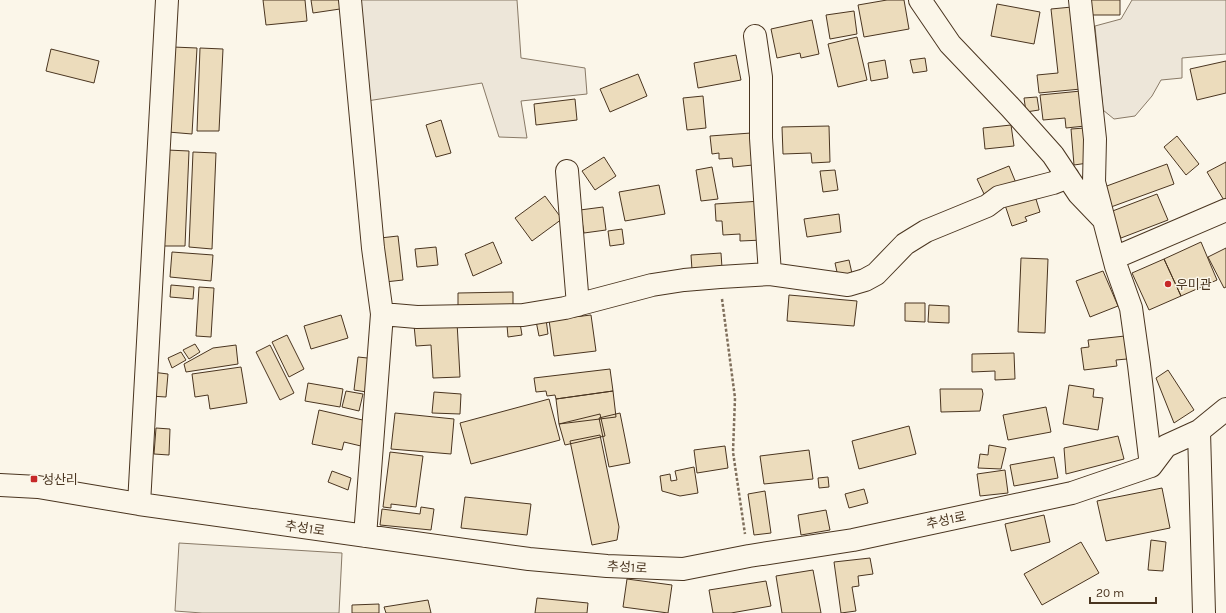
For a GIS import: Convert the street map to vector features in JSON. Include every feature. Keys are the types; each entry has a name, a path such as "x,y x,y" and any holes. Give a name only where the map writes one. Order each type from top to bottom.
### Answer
{"street":[{"path":"139,504 167,0"},
{"path":"350,0 373,248 382,314 366,536"},
{"path":"920,0 950,44 1053,155 1079,194 1105,222"},
{"path":"1080,0 1095,139 1094,182 1114,258 1131,308 1151,466"},
{"path":"755,36 761,77 761,138 770,274"},
{"path":"567,171 578,305"},
{"path":"382,314 417,317 523,315 578,305 652,285 720,276 770,274 848,285 861,282 876,274 905,244 926,231 987,206 999,197 1053,184 1068,177"},
{"path":"1114,258 1226,210"},
{"path":"1151,466 1166,446 1199,431 1226,409"},
{"path":"1199,431 1204,613"},
{"name":"추성1로","path":"0,485 38,487 139,504 529,559 608,566 683,570 749,556 853,540 1065,494 1151,466"}],"path":[{"path":"720,276 735,398 734,452 749,556"}],"shaded area":[{"path":"356,0 517,0 521,58 585,68 587,94 521,101 527,138 499,137 482,83 367,101"},
{"path":"1132,0 1226,0 1226,54 1182,58 1182,78 1161,80 1152,96 1135,116 1114,119 1103,110 1095,26 1121,19"},
{"path":"179,543 342,553 339,613 202,613 175,611"}],"building":[{"path":"263,0 305,0 307,21 266,25"},
{"path":"311,0 339,0 340,9 313,13"},
{"path":"887,0 904,0 909,29 864,37 858,5"},
{"path":"1089,0 1120,0 1120,15 1089,15"},
{"path":"997,4 1040,12 1034,44 991,36"},
{"path":"1072,7 1081,89 1039,93 1037,75 1058,73 1051,9"},
{"path":"854,11 857,34 830,39 826,15"},
{"path":"812,20 819,54 801,58 800,53 777,58 771,29"},
{"path":"857,37 867,80 838,87 828,44"},
{"path":"173,47 197,48 192,134 168,132"},
{"path":"200,48 223,49 219,131 197,131"},
{"path":"51,49 99,61 94,83 46,71"},
{"path":"736,55 741,80 698,88 694,63"},
{"path":"925,58 927,71 913,73 910,60"},
{"path":"885,60 888,78 871,81 868,63"},
{"path":"1226,61 1226,93 1197,100 1190,69"},
{"path":"638,74 647,96 610,112 600,89"},
{"path":"1081,91 1085,126 1066,128 1065,118 1043,120 1040,95"},
{"path":"703,96 706,128 687,130 683,98"},
{"path":"1037,97 1039,110 1026,112 1024,98"},
{"path":"575,99 577,120 536,125 534,104"},
{"path":"441,120 451,153 436,157 426,125"},
{"path":"1011,125 1014,146 985,149 983,128"},
{"path":"829,126 830,162 812,163 811,153 783,154 782,127"},
{"path":"1085,128 1088,163 1074,165 1071,129"},
{"path":"751,133 753,165 733,167 732,158 719,159 719,153 712,154 710,136"},
{"path":"1177,136 1199,164 1186,175 1164,147"},
{"path":"167,150 189,151 185,246 164,246"},
{"path":"193,152 216,153 212,249 189,247"},
{"path":"604,157 616,176 595,190 582,171"},
{"path":"1226,162 1226,201 1225,202 1207,172"},
{"path":"1167,164 1174,184 1111,207 1104,187"},
{"path":"1009,166 1016,183 985,196 977,179"},
{"path":"712,167 718,199 701,201 696,170"},
{"path":"835,170 838,190 823,192 820,171"},
{"path":"659,185 665,214 625,221 619,192"},
{"path":"1157,194 1168,220 1121,238 1110,212"},
{"path":"545,196 562,219 532,241 515,218"},
{"path":"1035,196 1040,212 1025,217 1027,221 1012,226 1005,205"},
{"path":"761,201 763,240 740,241 740,234 723,235 722,221 716,221 715,204"},
{"path":"603,207 606,230 584,233 580,210"},
{"path":"839,214 841,232 807,237 804,219"},
{"path":"622,229 624,244 610,246 608,231"},
{"path":"398,236 403,280 385,282 380,238"},
{"path":"493,242 502,263 473,276 465,254"},
{"path":"1201,242 1217,280 1181,296 1164,259"},
{"path":"436,247 438,265 417,267 415,249"},
{"path":"1226,248 1226,287 1224,288 1208,257"},
{"path":"172,252 213,255 211,281 170,277"},
{"path":"721,253 722,268 692,270 691,255"},
{"path":"1021,258 1048,259 1045,333 1018,332"},
{"path":"1164,259 1181,296 1149,310 1132,273"},
{"path":"849,260 853,278 839,281 835,263"},
{"path":"1103,271 1118,306 1090,317 1076,281"},
{"path":"171,285 194,287 193,299 170,297"},
{"path":"199,287 214,288 211,337 196,336"},
{"path":"513,292 513,308 458,308 458,293"},
{"path":"789,295 857,301 854,326 787,321"},
{"path":"905,303 925,303 925,322 905,321"},
{"path":"929,305 949,306 949,323 928,322"},
{"path":"341,315 348,338 311,349 304,326"},
{"path":"591,315 596,351 554,356 549,320"},
{"path":"546,319 548,334 539,336 536,321"},
{"path":"457,322 460,377 433,378 431,345 416,346 414,325"},
{"path":"520,323 522,335 508,337 507,325"},
{"path":"287,335 304,369 289,377 272,342"},
{"path":"1125,336 1127,359 1116,360 1117,366 1084,370 1081,348 1089,347 1088,340"},
{"path":"195,344 200,352 189,359 183,350"},
{"path":"236,345 238,364 186,372 184,364 213,348"},
{"path":"270,345 294,393 280,400 256,352"},
{"path":"181,352 186,360 172,368 168,358"},
{"path":"1014,353 1015,379 995,380 995,371 972,372 972,354"},
{"path":"358,357 377,359 373,393 354,390"},
{"path":"241,367 247,403 210,409 208,395 195,397 192,374"},
{"path":"610,369 613,391 556,399 555,395 547,396 546,391 536,392 534,378"},
{"path":"1168,370 1194,410 1174,423 1156,378"},
{"path":"152,372 168,374 166,397 150,396"},
{"path":"308,383 343,389 340,407 305,401"},
{"path":"1069,385 1094,389 1093,397 1103,398 1098,430 1063,424"},
{"path":"940,389 982,389 983,394 980,411 941,412"},
{"path":"346,391 363,394 359,411 342,407"},
{"path":"613,391 616,417 559,424 556,399"},
{"path":"434,392 461,394 460,414 432,413"},
{"path":"549,399 560,440 471,464 460,423"},
{"path":"1046,407 1051,432 1008,440 1003,415"},
{"path":"319,410 367,421 361,446 344,442 342,450 312,444"},
{"path":"395,413 454,419 451,454 391,449"},
{"path":"620,413 630,463 609,467 599,418"},
{"path":"600,414 605,436 565,445 559,424"},
{"path":"909,426 916,454 859,469 852,441"},
{"path":"156,428 170,429 169,455 154,454"},
{"path":"600,435 619,527 617,540 592,545 570,441"},
{"path":"1118,436 1124,459 1066,474 1064,448"},
{"path":"989,445 1006,448 1001,469 978,468 980,454 988,455"},
{"path":"725,446 728,468 697,473 694,450"},
{"path":"809,450 813,479 764,484 760,456"},
{"path":"390,452 423,456 416,507 391,504 391,508 383,507"},
{"path":"1054,457 1058,478 1014,486 1010,465"},
{"path":"694,467 698,493 680,496 662,491 660,476 670,474 671,481 677,480 675,471"},
{"path":"1005,470 1008,493 980,496 977,474"},
{"path":"332,471 351,478 348,490 328,482"},
{"path":"828,477 829,487 819,488 818,478"},
{"path":"1162,488 1170,528 1106,541 1097,501"},
{"path":"864,489 868,503 849,508 845,494"},
{"path":"765,491 771,533 754,535 748,494"},
{"path":"465,497 531,504 527,535 461,528"},
{"path":"421,507 434,509 431,530 380,525 382,509 420,514"},
{"path":"826,510 830,530 801,535 798,515"},
{"path":"1044,515 1050,542 1011,551 1005,524"},
{"path":"1151,540 1166,542 1163,571 1148,570"},
{"path":"1081,542 1099,573 1042,605 1024,574"},
{"path":"870,558 873,574 858,576 859,586 852,587 856,611 841,613 834,562"},
{"path":"813,570 821,613 782,613 776,576"},
{"path":"627,579 672,585 668,613 623,607"},
{"path":"766,581 771,606 731,613 713,613 709,590"},
{"path":"537,598 588,603 587,613 535,613"},
{"path":"428,600 431,613 386,613 384,607"},
{"path":"379,604 379,613 352,613 352,605"}],"place":[{"name":"우미관","path":"1168,284"},
{"name":"성산리","path":"34,479"}]}
